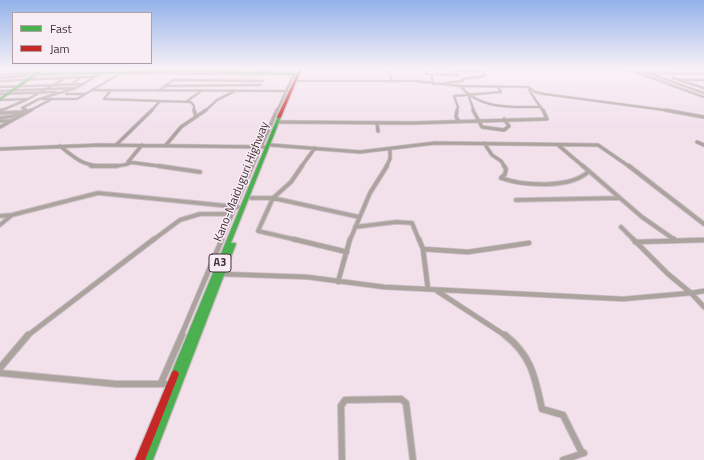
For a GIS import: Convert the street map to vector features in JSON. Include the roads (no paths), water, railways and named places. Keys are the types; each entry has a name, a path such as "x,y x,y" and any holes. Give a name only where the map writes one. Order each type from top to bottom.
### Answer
{"main road":[{"name":"Kano-Maiduguri Highway","path":"148,460 243,207 293,89"},
{"path":"0,99 14,90"},
{"name":"Kano-Maiduguri Highway","path":"140,460 251,198 288,91"}],"street":[{"path":"0,91 53,89"},
{"path":"26,110 22,107 41,99 72,89"},
{"path":"463,89 469,97 500,107 541,107"},
{"path":"458,121 456,117 458,103 454,96 501,92 499,89"},
{"path":"280,122 377,123 547,119 538,101 530,89"},
{"path":"531,89 544,94 679,112 704,117"},
{"path":"685,89 704,96"},
{"path":"695,89 704,93"},
{"path":"0,112 45,90"},
{"path":"0,99 77,99 92,90 288,91 260,147 161,383"},
{"path":"112,90 107,93 104,99 187,101 193,103 196,117"},
{"path":"187,101 200,91"},
{"path":"166,145 181,127 204,112 217,100 235,91"},
{"path":"0,94 85,94"},
{"path":"469,97 470,106 482,127 500,130 509,126 504,119"},
{"path":"0,127 52,99"},
{"path":"116,145 140,123 160,101"},
{"path":"0,118 26,110 31,110"},
{"path":"0,112 22,112"},
{"path":"0,121 10,121"},
{"path":"365,123 366,127"},
{"path":"377,123 378,131"},
{"path":"704,141 697,142 704,145"},
{"path":"0,149 60,146 166,145 269,146 360,152 435,143 594,144 600,146 704,224"},
{"path":"484,143 492,155 505,166 505,174 501,178 507,180 572,183 585,177 589,171"},
{"path":"558,144 656,228 676,241"},
{"path":"130,163 128,160 142,145"},
{"path":"60,146 73,155 76,159 93,167 124,166 130,163 200,172"},
{"path":"315,148 291,182 273,198 258,231 346,252"},
{"path":"338,282 346,252 359,217 377,181 392,158 390,149"},
{"path":"0,216 12,215 98,193 243,207"},
{"path":"251,198 273,198 311,205 359,217"},
{"path":"516,200 620,198"},
{"path":"0,368 27,336 180,220 200,214 232,214"},
{"path":"0,225 12,215"},
{"path":"355,227 410,222 414,225 423,249 428,289"},
{"path":"621,227 668,274 704,306"},
{"path":"635,242 704,240"},
{"path":"423,249 468,252 529,244"},
{"path":"219,274 307,277 338,282 435,290 623,299 704,291"},
{"path":"435,290 465,306 470,312 511,338 522,350 530,363 542,409 563,415 581,451 584,453 562,460"},
{"path":"0,373 116,384 172,384"},
{"path":"342,460 341,406 345,400 401,398 406,403 413,460"}],"railway":[{"path":"690,89 704,94"}]}
